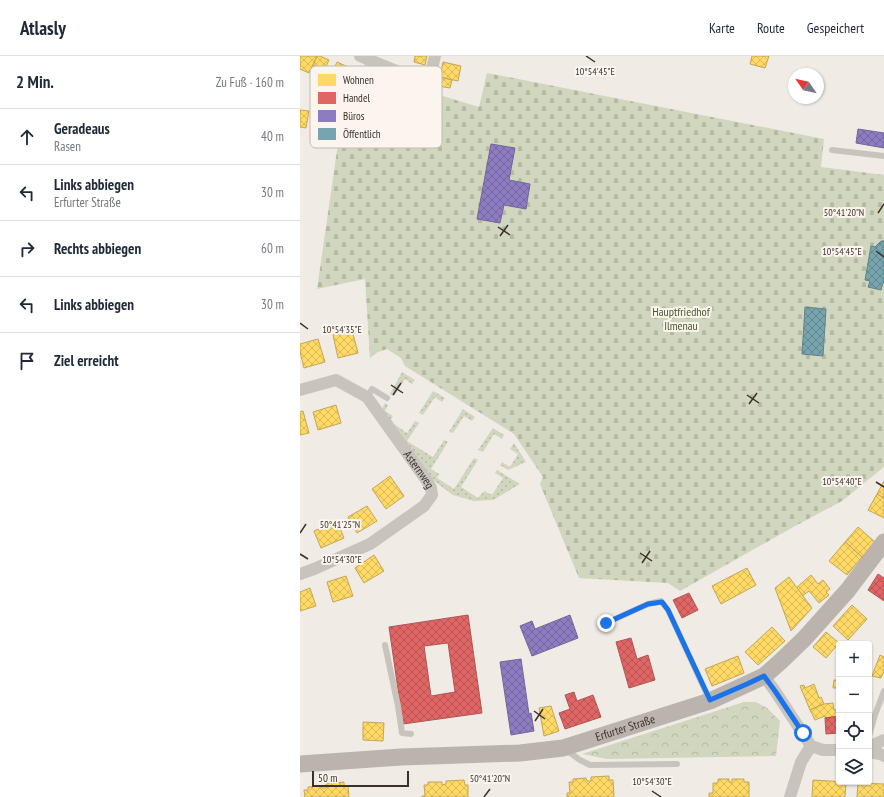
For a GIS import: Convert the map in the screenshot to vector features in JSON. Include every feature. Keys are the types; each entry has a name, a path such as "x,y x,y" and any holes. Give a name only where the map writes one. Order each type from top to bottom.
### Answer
{"main road":[{"name":"Erfurter Straße","path":"300,764 401,757 520,753 563,748 710,700 764,676 804,639 848,590 884,542"}],"street":[{"path":"360,56 382,66"},
{"path":"433,66 435,56"},
{"path":"300,390 336,380 367,397"},
{"name":"Asternweg","path":"300,574 370,544 424,506 432,494 432,488 367,397"},
{"path":"764,676 811,746 823,750 836,750"},
{"path":"872,746 884,740"},
{"path":"790,797 801,762 811,746"},
{"path":"872,753 884,756"}],"lane":[{"path":"832,150 884,156"},
{"path":"367,397 372,389 387,398"},
{"path":"606,623 648,604 662,602 668,610 710,700"},
{"path":"385,645 402,733 411,734"},
{"path":"872,726 884,691"},
{"path":"563,748 590,765 677,764"}],"green space":[{"name":"Hauptfriedhof Ilmenau","path":"365,63 372,66 364,66"},
{"name":"Hauptfriedhof Ilmenau","path":"487,73 824,139 821,167 884,175 884,467 842,501 680,591 668,583 579,578 540,484 543,477 514,434 405,366 401,358 387,349 378,352 370,358 365,279 317,289 337,148 442,148 442,96 479,107"},
{"path":"402,372 415,380 412,384 405,379 394,396 390,394"},
{"path":"433,391 445,398 442,402 435,397 423,415 419,413"},
{"path":"385,403 388,405 385,411 393,416 391,419 394,424 407,433 415,421 419,423 407,441 433,457 444,440 448,442 431,469 439,474 437,478 454,489 474,458 478,460 461,487 478,498 484,491 492,495 503,478 495,473 497,470 520,484 493,500 474,501 453,495 434,481 382,413"},
{"path":"463,409 475,417 472,421 464,416 453,433 449,432"},
{"path":"493,428 504,435 502,439 494,434 483,452 478,450"},
{"path":"514,443 526,462 508,470 500,465 502,462 510,467 518,454 510,449"},
{"path":"744,702 756,702 767,708 780,721 776,756 607,759 582,754"}],"building: Wohnen":[{"path":"300,56 317,56 312,66 310,66 309,73 300,69"},
{"path":"317,56 329,60 326,66 313,66"},
{"path":"415,56 427,56 425,65 414,62"},
{"path":"752,56 769,56 765,68 750,64"},
{"path":"337,62 346,66 335,66"},
{"path":"443,62 461,66 458,81 442,77"},
{"path":"442,78 452,80 450,88 442,87"},
{"path":"300,110 309,111 306,128 300,127"},
{"path":"352,330 358,353 338,358 333,335"},
{"path":"318,339 325,362 304,368 300,352 300,344"},
{"path":"336,405 341,423 318,430 313,412"},
{"path":"303,411 309,433 300,435 300,412"},
{"path":"390,476 404,496 386,509 372,489"},
{"path":"884,481 884,498 877,494"},
{"path":"877,494 884,498 884,518 868,510"},
{"path":"367,506 377,521 357,533 348,517"},
{"path":"337,521 344,538 321,548 314,531"},
{"path":"858,527 875,542 862,557 845,542"},
{"path":"845,542 862,557 847,575 829,561"},
{"path":"374,555 384,571 364,583 355,568"},
{"path":"747,568 756,585 721,604 712,586"},
{"path":"811,575 818,584 823,580 830,589 826,592 829,595 819,603 809,591 802,596 796,588"},
{"path":"346,576 353,596 333,602 327,582"},
{"path":"789,577 812,608 791,631 775,588"},
{"path":"310,588 316,606 300,611 300,592"},
{"path":"852,605 867,619 848,640 833,626"},
{"path":"772,627 785,641 758,665 745,652"},
{"path":"826,632 837,641 836,646 826,658 813,647"},
{"path":"880,655 884,657 884,671 881,678 872,676"},
{"path":"738,656 744,673 712,686 705,669"},
{"path":"834,680 836,680 836,688 833,688"},
{"path":"814,684 819,698 821,697 824,704 810,710 800,686 804,685 805,688"},
{"path":"833,703 834,710 836,710 836,716 825,718 825,716 815,720 810,710 824,704"},
{"path":"551,706 559,731 544,736 539,708"},
{"path":"363,722 384,723 383,741 363,740"},
{"path":"609,776 609,780 613,780 614,797 567,797 567,793 570,793 569,782 573,782 573,779 586,778 587,781 591,781 591,777"},
{"path":"488,777 496,777 496,782 489,783"},
{"path":"718,779 729,779 729,782 732,782 732,779 744,779 744,782 749,782 749,797 709,797 709,793 713,793 713,783 718,783"},
{"path":"464,780 465,785 468,785 468,797 422,797 425,796 424,785 428,785 428,782 442,782 442,785 446,784 446,781"},
{"path":"813,780 836,781 836,785 846,785 845,797 812,797"},
{"path":"344,782 344,786 348,786 349,797 305,797 304,790 308,790 308,787 321,786 322,788 326,788 326,784"},
{"path":"884,784 884,797 857,797 858,785"}],"building: Handel":[{"path":"878,574 884,578 884,601 868,590"},
{"path":"689,593 698,610 682,618 673,600"},
{"path":"468,615 482,713 403,724 389,627","holes":["448,643 455,692 431,696 424,646"]},
{"path":"631,638 637,659 648,655 655,680 629,688 616,642"},
{"path":"574,692 577,701 593,695 601,717 565,729 559,713 570,709 565,695"},
{"path":"836,716 836,733 826,734 825,718"}],"building: Büros":[{"path":"858,129 884,133 884,148 856,143"},
{"path":"491,144 515,148 509,180 530,184 526,209 504,205 500,223 477,219"},
{"path":"570,615 578,638 532,656 520,626 532,621 535,629"},
{"path":"521,659 529,714 531,713 534,731 511,735 500,662"}],"building: Öffentlich":[{"path":"881,241 884,241 884,283 881,290 868,287 870,281 865,280 871,246 875,247"},
{"path":"805,307 826,309 823,356 802,354"}],"route":[{"path":"606,623 648,604 662,602 668,610 710,700 764,676 803,733"}]}
